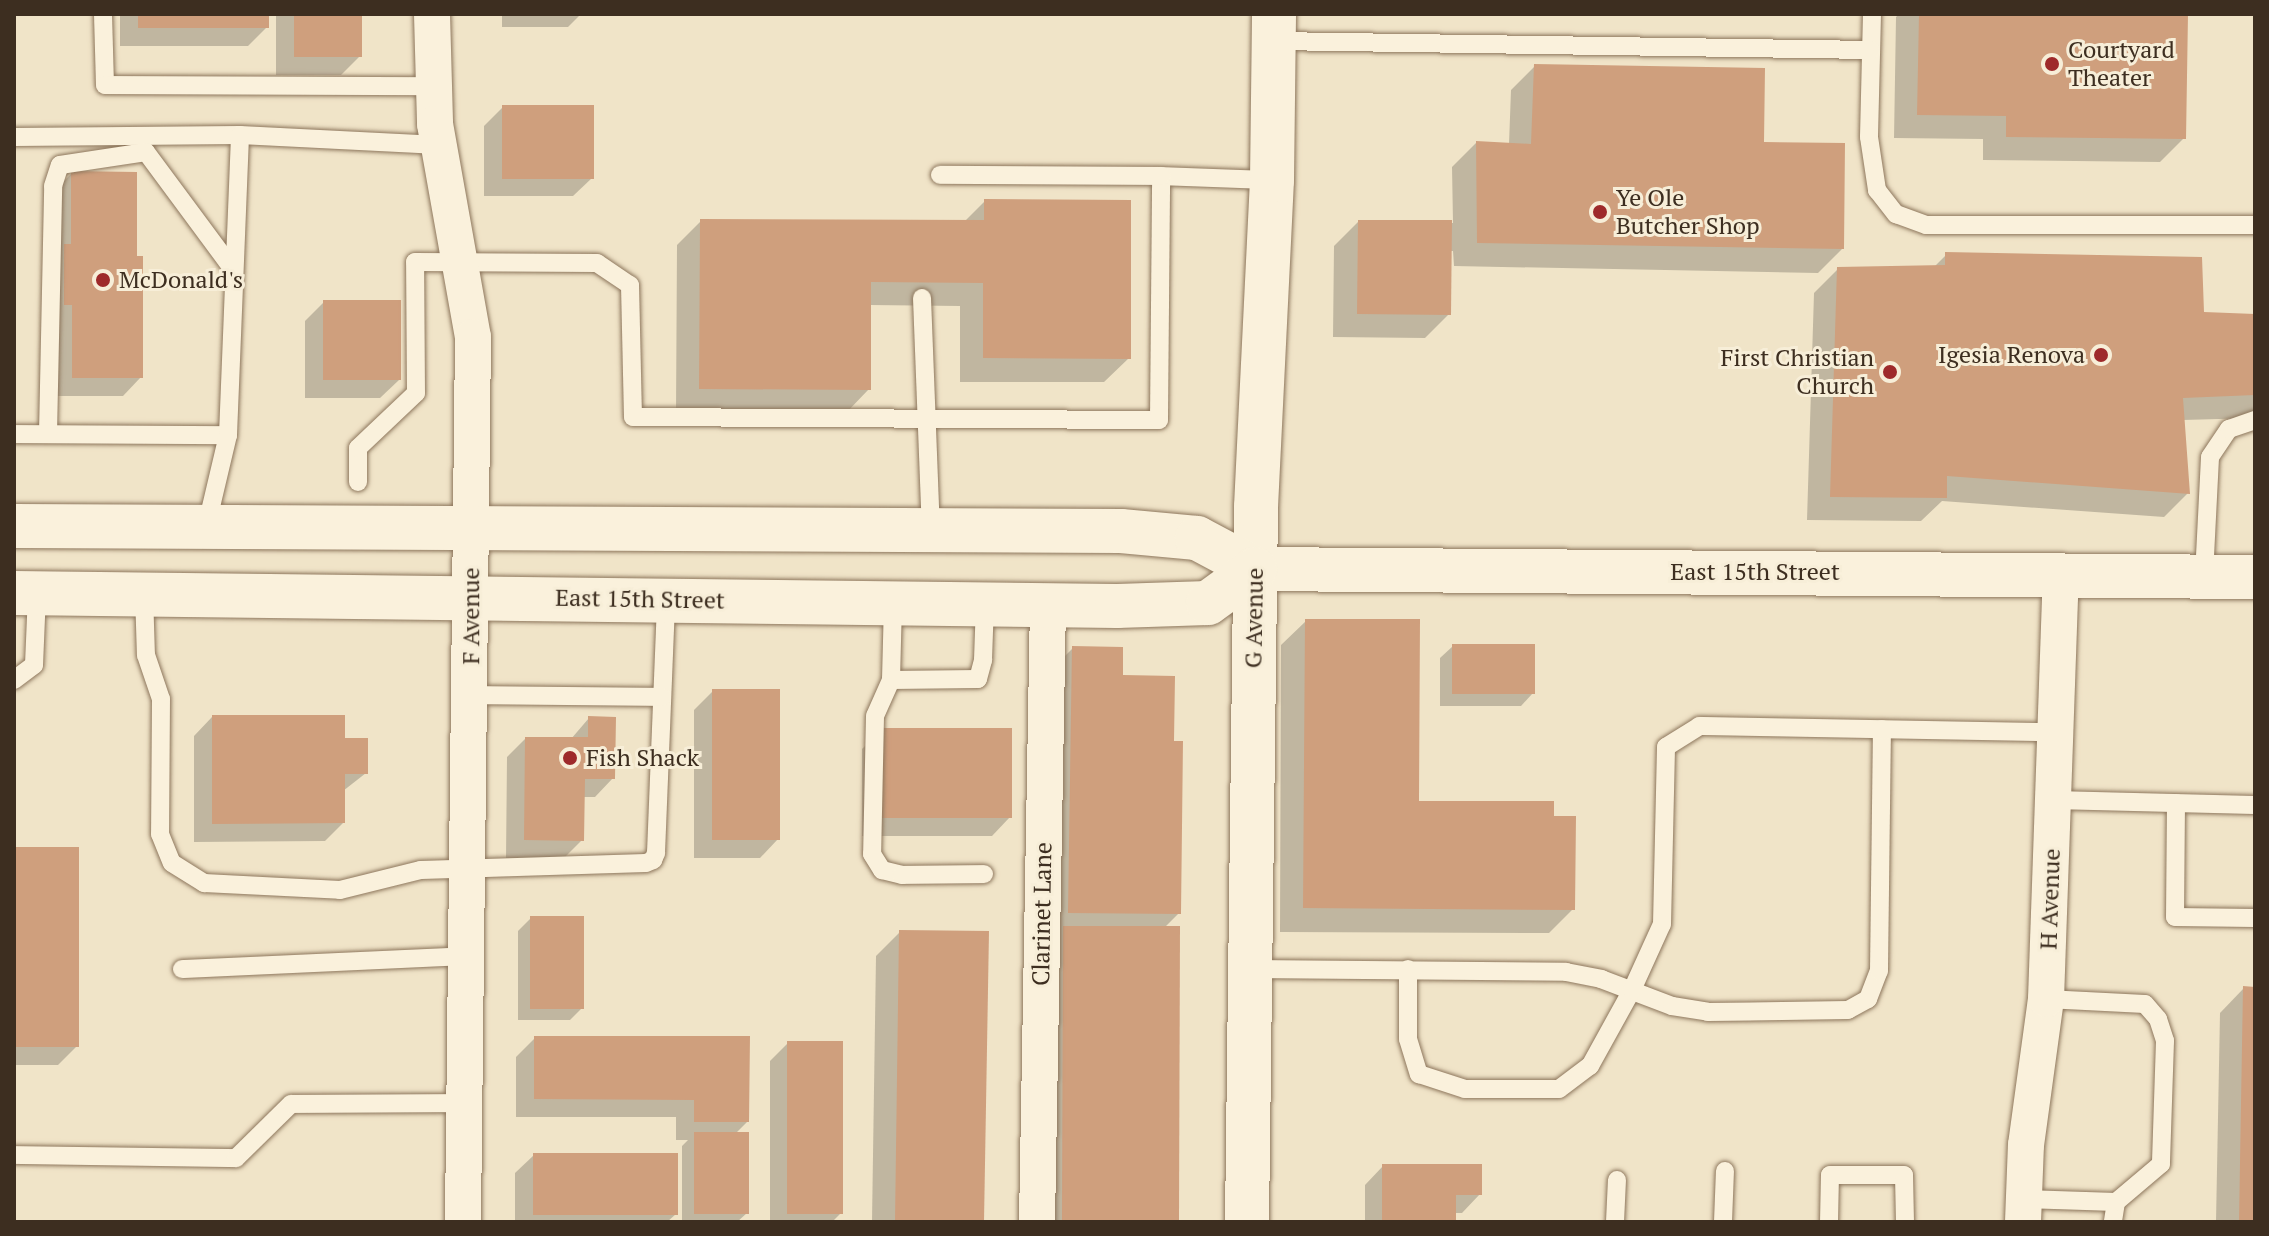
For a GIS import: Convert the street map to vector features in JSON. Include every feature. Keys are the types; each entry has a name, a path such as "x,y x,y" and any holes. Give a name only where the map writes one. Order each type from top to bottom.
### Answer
{"main road":[{"name":"G Avenue","path":"1247,1222 1255,569 1272,180 1273,27"},
{"name":"East 15th Street","path":"14,526 1121,531 1197,538 1255,569 2255,577"},
{"path":"95,593 179,565 194,551 206,528"},
{"name":"East 15th Street","path":"25,593 1048,605 1208,603 1255,569"}],"street":[{"name":"F Avenue","path":"432,14 432,86 439,145 473,337 467,1103 463,1222"},
{"name":"H Avenue","path":"2023,1210 2026,1145 2046,999 2061,574"},
{"name":"Clarinet Lane","path":"1037,1222 1048,605"}],"lane":[{"path":"103,14 105,85 432,86"},
{"path":"1872,14 1869,137 1877,190 1896,214 1926,225 2255,225"},
{"path":"1273,27 1871,50"},
{"path":"206,528 228,435 240,135"},
{"path":"14,137 240,135 439,145"},
{"path":"48,434 53,186 60,165 146,152 234,271"},
{"path":"940,175 1272,180"},
{"path":"358,482 358,448 416,393 415,262 597,263 630,285 633,417 1159,420 1161,176"},
{"path":"922,298 924,419 931,531"},
{"path":"2204,576 2210,457 2229,429 2255,420"},
{"path":"14,434 228,435"},
{"path":"14,680 34,665 25,593"},
{"path":"144,593 146,655 161,699 160,834 172,863 204,883 340,890 421,870 653,860 656,853 666,599"},
{"path":"893,603 891,680 875,716 872,854 882,870 902,875 984,874"},
{"path":"891,680 978,679 983,660 985,604"},
{"path":"471,695 662,697"},
{"path":"1408,969 1408,1039 1419,1074 1465,1089 1559,1089 1590,1066 1632,990 1662,924 1666,747 1699,726 2056,732"},
{"path":"1250,969 1566,972 1632,990 1672,1006 1708,1012 1848,1010 1868,999 1879,971 1882,729"},
{"path":"2053,800 2255,805"},
{"path":"2176,803 2175,917 2255,918"},
{"path":"182,969 468,956"},
{"path":"2023,1210 2116,1202 2161,1164 2165,1041 2158,1019 2145,1004 2046,999"},
{"path":"14,1155 236,1158 291,1104 467,1103"},
{"path":"1723,1222 1725,1171"},
{"path":"1829,1222 1830,1175 1904,1175 1905,1222"},
{"path":"1615,1222 1617,1180"},
{"path":"2113,1222 2116,1202"}],"building":[{"path":"138,14 269,14 269,28 138,28"},
{"path":"294,14 362,14 362,57 294,57"},
{"name":"Courtyard Theater","path":"1919,14 2188,14 2186,139 2006,137 2006,116 1917,115"},
{"path":"1534,64 1765,68 1764,142 1845,143 1844,249 1477,243 1476,141 1531,144"},
{"path":"502,105 594,105 594,179 502,179"},
{"name":"McDonald's","path":"71,171 137,172 137,256 143,256 143,378 72,378 72,305 64,305 64,244 71,244"},
{"path":"984,199 1131,200 1131,359 983,358 983,283 871,282 871,390 699,389 700,219 984,220"},
{"path":"1358,220 1452,220 1451,315 1357,314"},
{"name":"Igesia Renova","path":"1945,252 2202,257 2204,312 2255,314 2255,395 2183,398 2190,494 1947,476 1947,498 1830,497 1837,267 1945,265"},
{"path":"323,300 401,300 401,380 323,380"},
{"path":"1305,619 1420,619 1419,801 1554,801 1554,816 1576,816 1575,910 1303,908"},
{"path":"1452,644 1535,644 1535,694 1452,694"},
{"path":"1072,646 1123,647 1123,675 1175,676 1174,741 1183,741 1181,914 1068,913"},
{"path":"712,689 780,689 780,840 712,840"},
{"path":"212,715 345,715 345,738 368,738 368,774 345,774 345,823 212,824"},
{"name":"Fish Shack","path":"588,716 616,717 615,779 585,779 584,841 524,840 525,737 588,737"},
{"path":"880,728 1012,728 1012,818 880,818"},
{"path":"14,847 79,847 79,1047 14,1047"},
{"path":"530,916 584,916 584,1009 530,1009"},
{"path":"1063,926 1180,926 1179,1220 1062,1220"},
{"path":"899,930 989,931 984,1222 895,1222"},
{"path":"2243,986 2255,987 2255,1222 2239,1222"},
{"path":"534,1036 750,1036 749,1122 694,1122 694,1100 534,1099"},
{"path":"787,1041 843,1041 843,1214 787,1214"},
{"path":"694,1132 749,1132 749,1214 694,1214"},
{"path":"533,1153 678,1153 678,1215 533,1215"},
{"path":"1382,1164 1482,1164 1482,1195 1456,1195 1456,1222 1382,1222"}],"place":[{"name":"Courtyard Theater","path":"2052,64"},
{"name":"Ye Ole Butcher Shop","path":"1600,212"},
{"name":"McDonald's","path":"103,280"},
{"name":"Igesia Renova","path":"2101,355"},
{"name":"First Christian Church","path":"1890,372"},
{"name":"Fish Shack","path":"570,758"}]}
